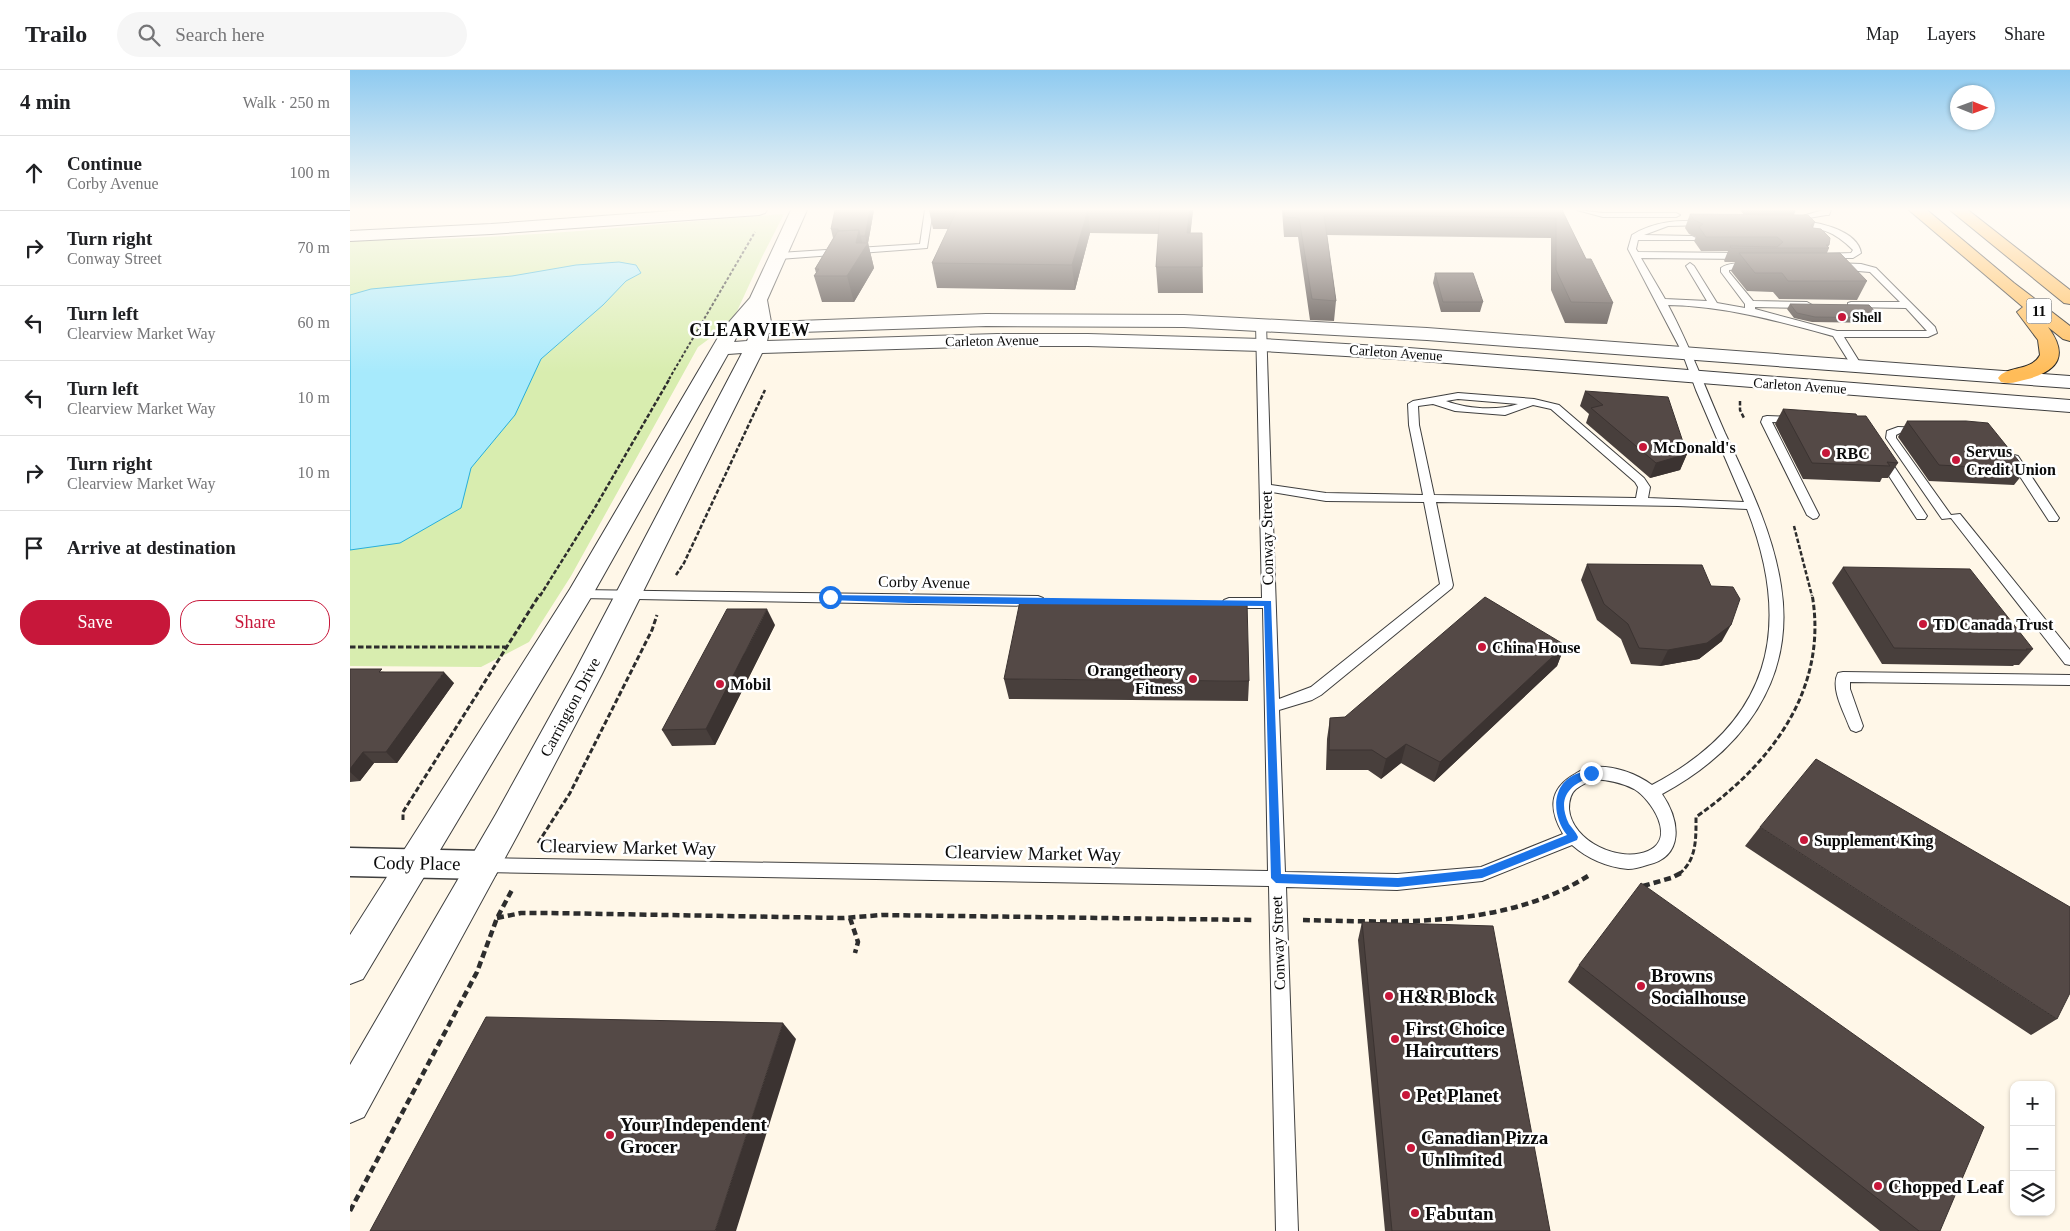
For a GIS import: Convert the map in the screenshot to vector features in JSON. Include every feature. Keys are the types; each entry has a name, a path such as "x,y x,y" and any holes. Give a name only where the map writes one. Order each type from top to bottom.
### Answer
{"main road":[{"name":"11","path":"1981,264 2070,335"},
{"name":"11","path":"2026,264 2070,299"},
{"path":"2008,287 2051,347 2049,360 2039,368 2008,378"}],"street":[{"name":"Carrington Drive","path":"350,1103 484,865 629,595 758,325 777,264"},
{"name":"Carleton Avenue","path":"726,338 758,325 1068,320 1261,324 1427,334 2070,382"},
{"name":"Carrington Drive","path":"350,967 580,594 726,338 758,325"},
{"name":"Carleton Avenue","path":"758,325 1016,340 1262,345 1396,353 2070,406"},
{"name":"Cody Place","path":"350,862 484,865"}],"lane":[{"path":"1641,264 1688,354 1696,378 1752,506 1768,550 1776,590 1777,621 1771,660 1763,685 1751,706 1709,752 1683,776 1651,793"},
{"path":"1690,266 1714,305"},
{"path":"1764,266 1725,268 1750,307 1837,334 1932,333 1932,329 1876,273 1868,268 1822,266"},
{"path":"1662,302 1750,307 1819,305"},
{"path":"1839,305 1908,306"},
{"name":"Conway Street","path":"1261,324 1287,1231"},
{"path":"1837,334 1857,366"},
{"path":"1271,707 1307,696 1316,691 1447,586 1414,425 1412,404 1433,401 1455,408 1505,412 1534,402 1556,407 1640,480 1644,487 1641,501"},
{"path":"1805,420 1767,418 1766,422 1813,515"},
{"path":"1934,431 1898,430 1891,432 1891,438 1951,516 2070,660"},
{"path":"1875,445 1921,516"},
{"path":"2006,446 2053,518"},
{"path":"1266,488 1326,497 1641,501 1752,506"},
{"name":"Corby Avenue","path":"580,594 1056,601"},
{"path":"1214,603 1268,603"},
{"path":"1856,726 1843,689 1843,677 2070,680"},
{"path":"1591,773 1608,773 1625,778 1651,793 1664,810 1669,824 1669,836 1659,854 1642,862 1617,861 1591,852 1566,827 1560,812 1560,798 1566,786 1577,778 1591,773"},
{"name":"Clearview Market Way","path":"484,865 1276,878 1398,882 1482,874 1574,837"}],"path":[{"path":"403,824 403,812 509,647 598,503 736,264"},
{"path":"678,570 684,564 768,382"},
{"path":"1634,886 1660,883 1684,870 1694,858 1696,817 1740,784 1765,756 1786,725 1806,686 1813,653 1815,624 1813,596 1798,539"},
{"path":"549,823 570,792 652,630 653,622"},
{"path":"350,647 509,647"},
{"path":"1308,920 1434,920 1493,913 1538,901 1561,892 1589,875 1594,878"},
{"path":"350,1211 477,972 497,918 521,913 550,913 850,918 882,915 917,915 1256,920"},
{"path":"850,918 858,942 855,952"}],"green space":[{"path":"350,264 759,264 732,322 698,347 571,576 529,642 481,667 350,666"}],"water":[{"path":"631,264 636,265 641,273 626,281 603,305 541,359 515,415 471,468 461,508 400,543 350,550 350,295 371,289 512,276 576,265"}],"building":[{"path":"818,264 855,264 847,276 814,276 819,269 815,269"},
{"path":"1015,264 1072,264 1072,265"},
{"path":"1156,264 1202,264 1202,267 1156,267"},
{"path":"1306,264 1331,264 1336,301 1312,299"},
{"path":"1556,264 1594,264 1613,303 1571,302 1556,270"},
{"path":"1748,264 1851,264 1867,281 1788,281 1782,273 1755,273"},
{"path":"1435,273 1473,273 1483,302 1443,302"},
{"path":"1790,304 1869,305 1881,318 1815,317 1797,313"},
{"path":"1585,391 1668,397 1687,454 1656,463 1591,408 1603,405"},
{"path":"1783,409 1866,416 1898,463 1887,462 1890,466 1812,463"},
{"path":"1907,421 1988,423 2026,470 1939,465"},
{"path":"1587,564 1702,565 1711,586 1733,587 1740,599 1731,625 1707,643 1668,650 1639,648 1628,624 1604,604"},
{"name":"TD Canada Trust","path":"1843,567 1970,569 2033,649 1894,648"},
{"path":"1485,597 1565,645 1440,762 1406,744 1386,759 1372,750 1329,750 1330,718 1345,717"},
{"path":"1020,601 1247,602 1249,681 1004,679"},
{"path":"727,609 767,609 706,729 662,730"},
{"path":"350,669 382,669 379,672 444,672 386,752 363,752 350,769"},
{"path":"1816,759 2070,907 2070,993 2057,1019 1760,827"},
{"path":"1641,883 1984,1127 1940,1231 1919,1231 1579,965"},
{"path":"1362,922 1493,926 1550,1231 1392,1231"},
{"name":"Your Independent Grocer","path":"486,1017 783,1023 715,1231 370,1231"}],"place":[{"name":"Shell","path":"1842,317"},
{"name":"McDonald's","path":"1643,447"},
{"name":"RBC","path":"1826,453"},
{"name":"Servus Credit Union","path":"1956,460"},
{"name":"TD Canada Trust","path":"1923,624"},
{"name":"China House","path":"1482,647"},
{"name":"Orangetheory Fitness","path":"1193,679"},
{"name":"Mobil","path":"720,684"},
{"name":"Supplement King","path":"1804,840"},
{"name":"Browns Socialhouse","path":"1641,986"},
{"name":"H&R Block","path":"1389,996"},
{"name":"First Choice Haircutters","path":"1395,1039"},
{"name":"Pet Planet","path":"1406,1095"},
{"name":"Your Independent Grocer","path":"610,1135"},
{"name":"Canadian Pizza Unlimited","path":"1411,1148"},
{"name":"Chopped Leaf","path":"1878,1186"},
{"name":"Fabutan","path":"1415,1213"}],"district":[{"name":"CLEARVIEW","path":"750,330"}],"route":[{"path":"830,597 909,600 1268,603 1276,878 1398,882 1439,880 1482,874 1574,837 1566,827 1560,812 1560,798 1566,786 1577,778 1591,773"}]}
